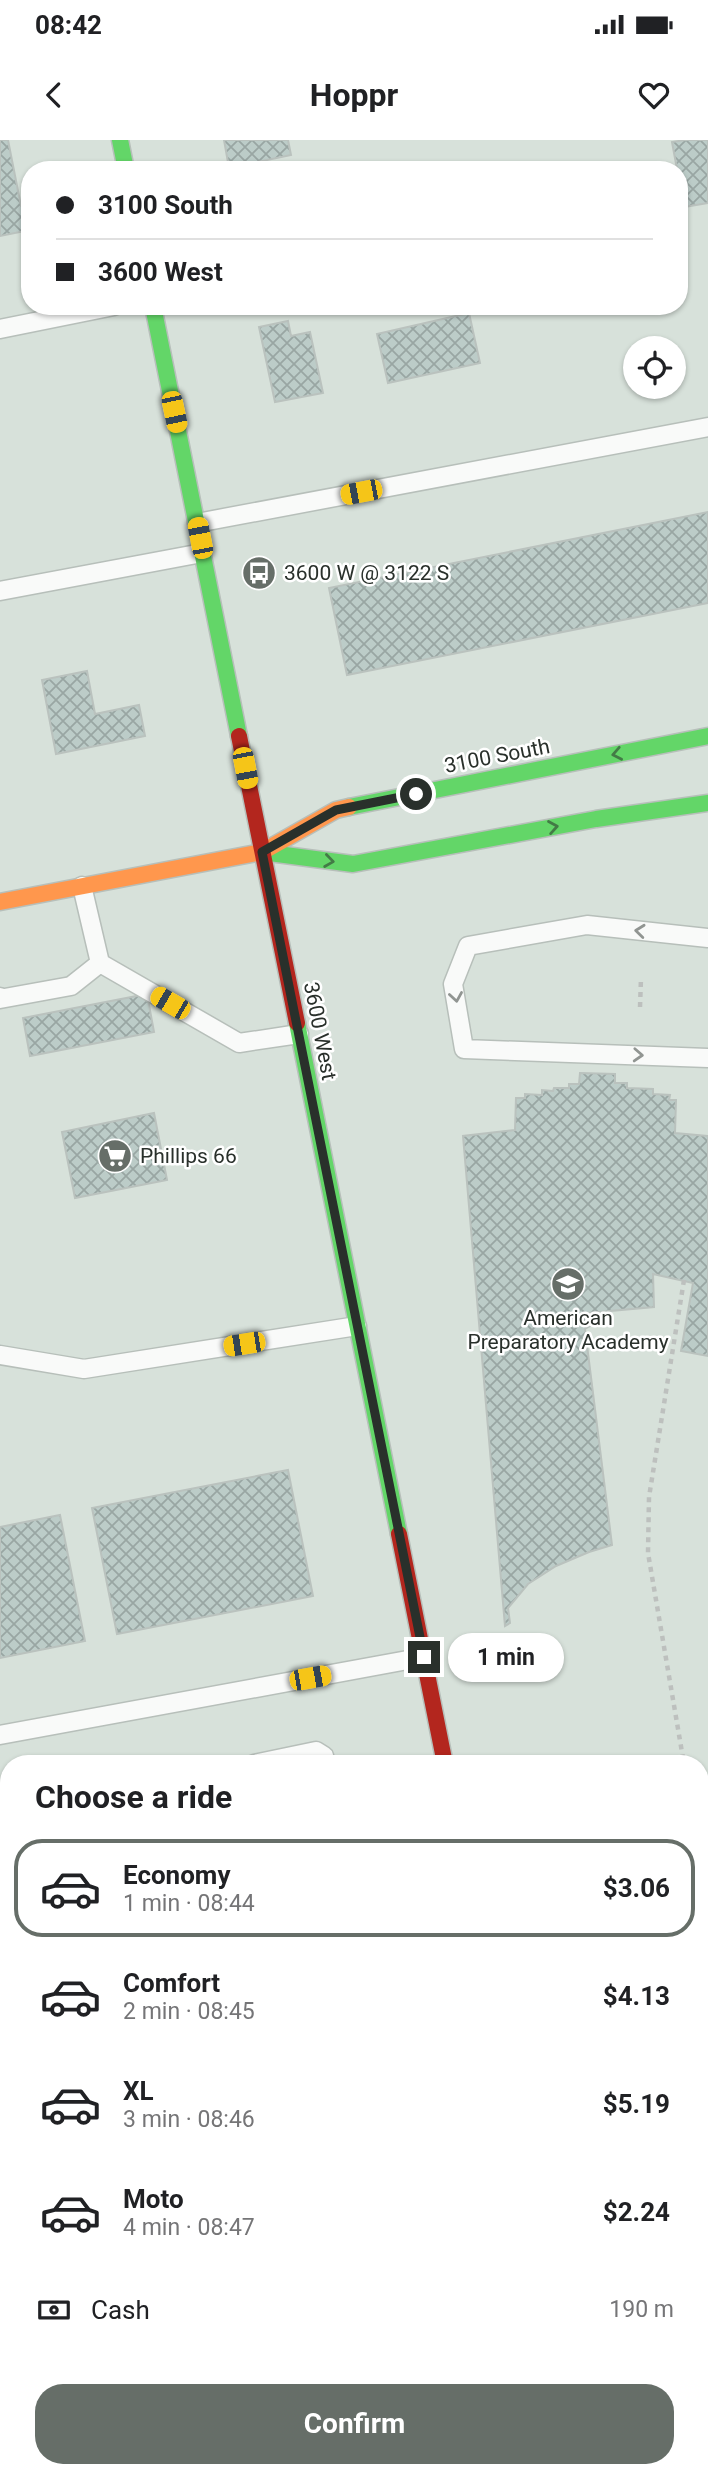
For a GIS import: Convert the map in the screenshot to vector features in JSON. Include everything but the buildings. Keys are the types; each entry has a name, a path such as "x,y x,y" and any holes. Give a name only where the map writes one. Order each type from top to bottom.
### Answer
{"street":[{"path":"120,140 124,161"},
{"name":"3600 West","path":"155,315 443,1755"},
{"name":"3100 South","path":"262,852 336,810 708,736"},
{"name":"3100 South","path":"0,902 262,852 353,864 596,819 708,803"}],"lane":[{"path":"0,329 69,315"},
{"path":"197,523 708,427"},
{"path":"0,591 202,553"},
{"path":"82,886 100,963 239,1044 299,1034"},
{"path":"708,938 587,925 468,946 453,984 464,1049 708,1058"},
{"path":"0,997 71,986 100,963"},
{"path":"0,1355 85,1369 358,1326"},
{"path":"0,1735 424,1657"},
{"path":"297,1755 316,1751 322,1755"}],"path":[{"path":"640,1007 641,978"},
{"path":"683,1755 649,1553 649,1497 684,1280"}],"traffic: fast":[{"path":"120,140 124,161"},
{"path":"155,315 239,736"},
{"path":"349,807 708,736"},
{"path":"262,852 353,864 596,819 708,803"},
{"path":"297,1023 399,1534"}],"traffic: slow":[{"path":"0,902 262,852 336,810 349,807"}],"traffic: jam":[{"path":"239,736 297,1023"},
{"path":"399,1534 443,1755"}],"place":[{"name":"3600 W @ 3122 S","path":"259,573"},
{"name":"Phillips 66","path":"115,1156"},
{"name":"American Preparatory Academy","path":"568,1284"}],"route":[{"path":"416,794 336,810 262,852 424,1657"}]}
